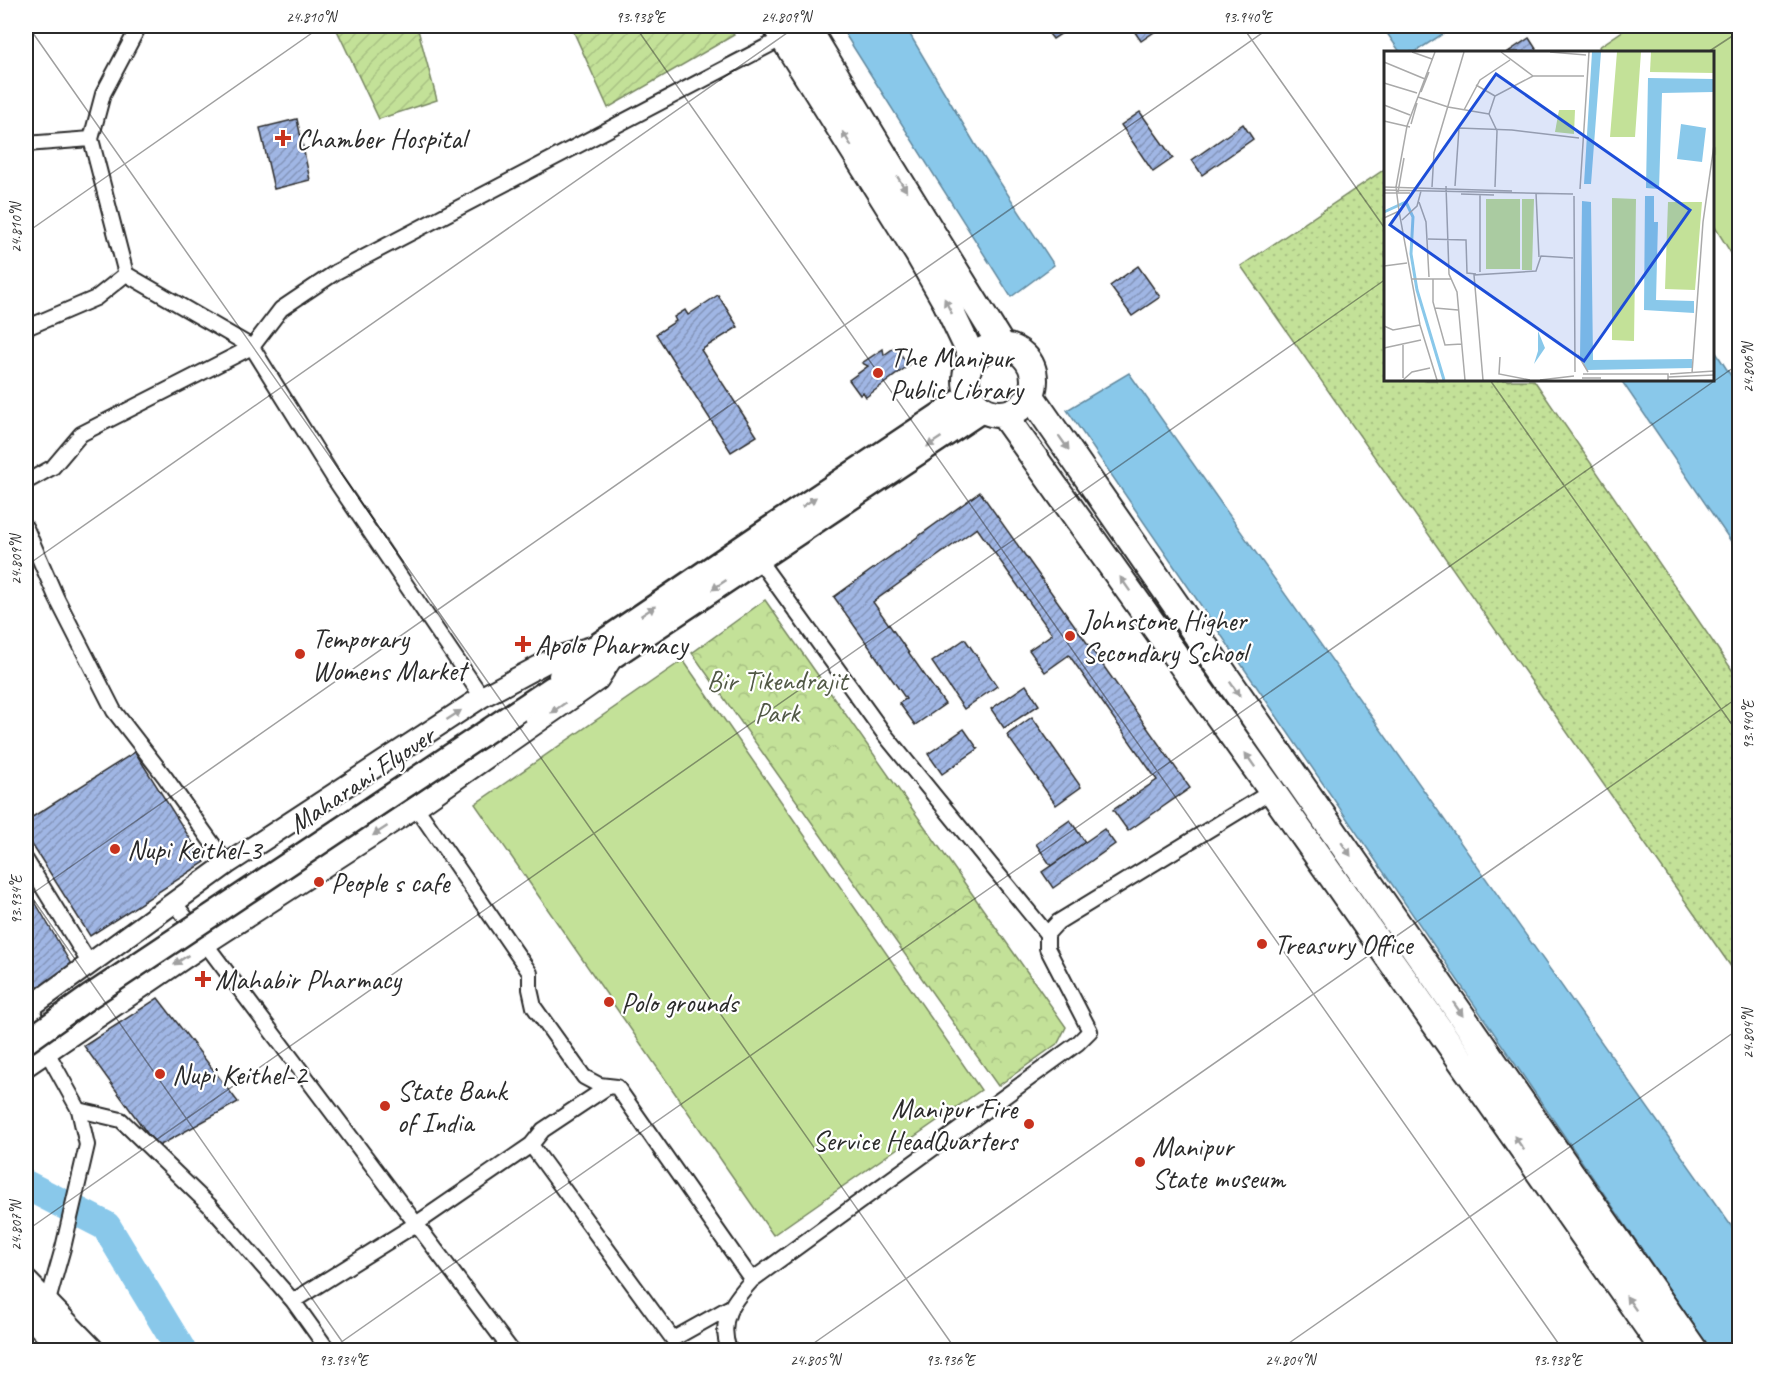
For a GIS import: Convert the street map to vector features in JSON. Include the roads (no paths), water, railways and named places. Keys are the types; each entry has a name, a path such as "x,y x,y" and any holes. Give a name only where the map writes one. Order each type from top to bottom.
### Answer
{"highway":[{"path":"807,26 1002,346"},
{"path":"779,32 918,253 946,302 973,359"},
{"path":"985,406 1014,411 1030,395 1034,384 1033,372 1029,362 1022,354 1002,346 991,347 981,352 968,367 966,386 985,406 1272,790 1664,1350"},
{"path":"1030,395 1694,1350"},
{"path":"26,1284 38,1313 67,1350"},
{"path":"38,1313 90,1350"}],"main road":[{"path":"607,650 851,485 985,406"},
{"path":"607,650 758,559 851,485"},
{"name":"Maharani Flyover","path":"26,1042 89,997 607,650"}],"street":[{"path":"139,26 102,94 91,139 126,274 252,347 335,480 482,697"},
{"path":"26,482 53,467 81,434 252,347 281,309 336,272 779,32"},
{"path":"26,144 91,139"},
{"path":"26,328 96,298 126,274"},
{"path":"26,528 57,599 114,711 165,777 227,864"},
{"path":"729,1350 724,1323 735,1299 752,1280 1078,1043 1090,1031 1047,948 1047,934 885,735 758,559"},
{"path":"26,1066 47,1052 205,944 416,807 598,680 607,650 556,657 482,697 227,864 28,1008 47,1052 79,1110 87,1145 63,1248 38,1313"},
{"path":"1047,934 1058,922 1272,790"},
{"path":"416,807 530,973 530,989 534,1007 584,1077 599,1085 616,1087 752,1280"},
{"path":"26,860 90,964"},
{"path":"174,902 511,1350"},
{"path":"293,1301 416,1224 531,1145 543,1131 609,1086"},
{"path":"79,1110 121,1120 210,1206 293,1301 328,1350"},
{"path":"531,1145 673,1339 732,1306"}],"water":[{"path":"840,26 905,26 975,144 1054,265 1011,297"},
{"path":"1382,26 1455,26 1417,51 1399,51"},
{"path":"1714,350 1739,388 1739,553 1622,381 1714,381"},
{"path":"1129,373 1739,1237 1739,1350 1711,1350 1067,410"}],"waterway":[{"path":"26,1185 106,1226 181,1350"}],"place":[{"name":"Chamber Hospital","path":"283,138"},
{"name":"The Manipur Public Library","path":"878,373"},
{"name":"Johnstone Higher Secondary School","path":"1070,636"},
{"name":"Apolo Pharmacy","path":"523,644"},
{"name":"Temporary Womens Market","path":"300,654"},
{"name":"Nupi Keithel-3","path":"115,849"},
{"name":"People s cafe","path":"319,882"},
{"name":"Treasury Office","path":"1262,944"},
{"name":"Mahabir Pharmacy","path":"203,979"},
{"name":"Polo grounds","path":"609,1002"},
{"name":"Nupi Keithel-2","path":"160,1074"},
{"name":"State Bank of India","path":"385,1106"},
{"name":"Manipur Fire Service HeadQuarters","path":"1029,1124"},
{"name":"Manipur State museum","path":"1140,1162"}],"park label":[{"name":"Bir Tikendrajit Park","path":"777,696"}]}
